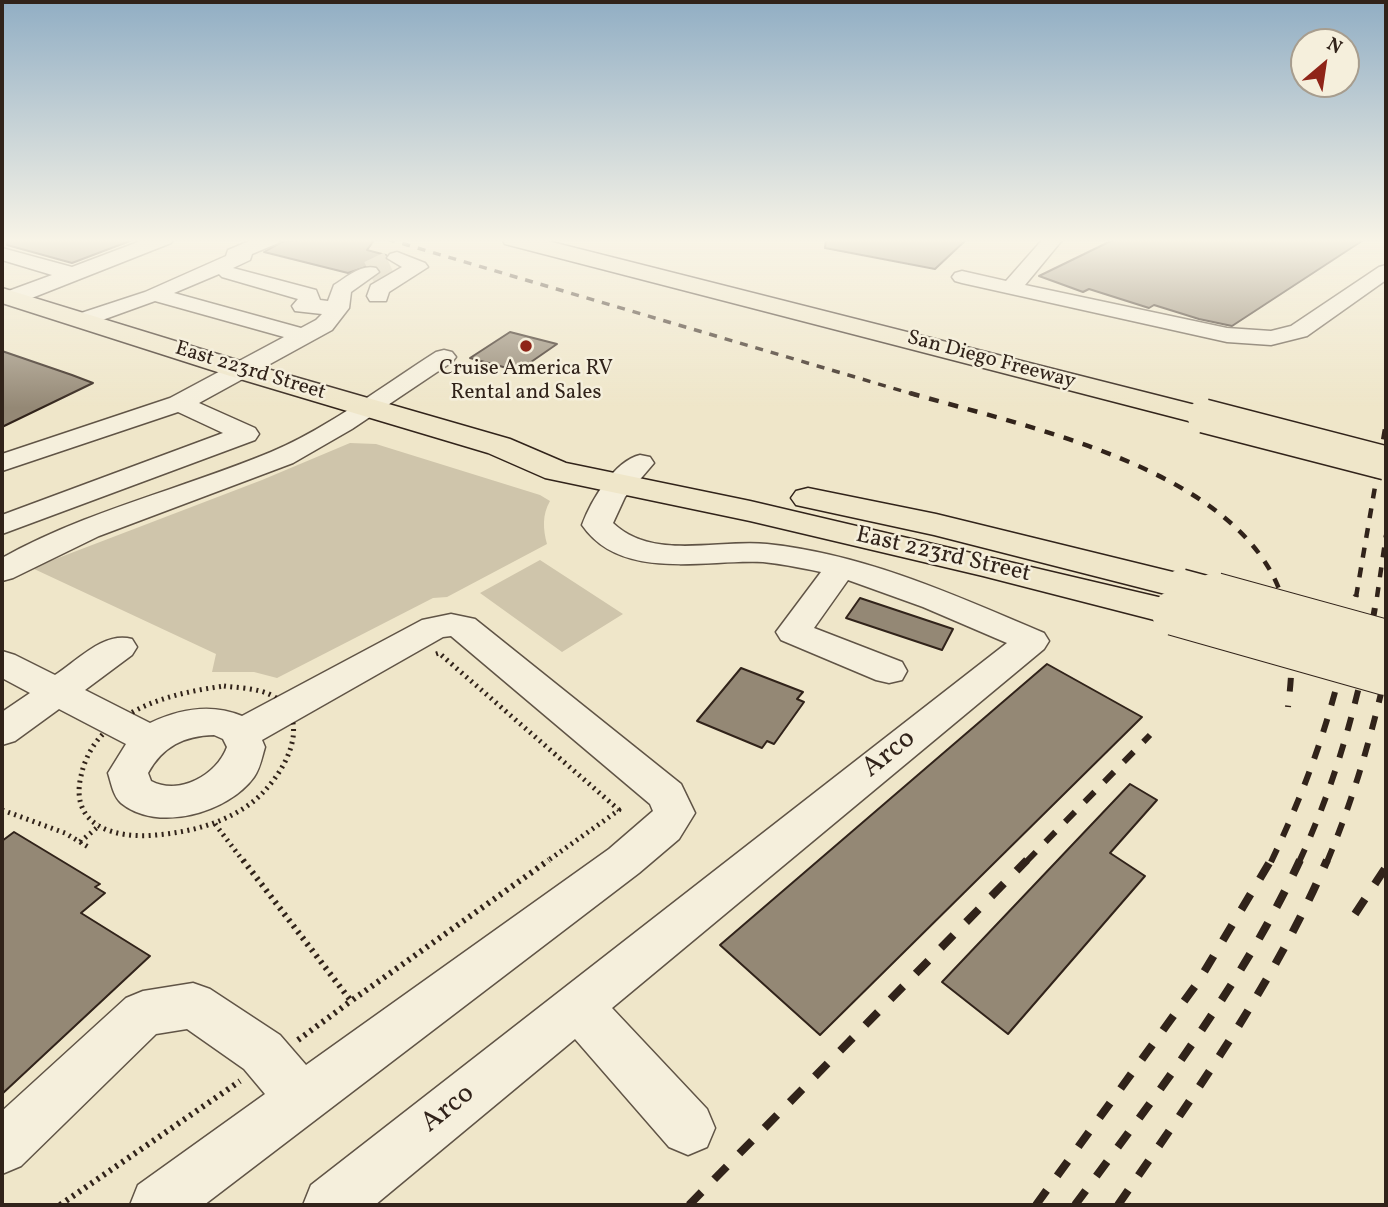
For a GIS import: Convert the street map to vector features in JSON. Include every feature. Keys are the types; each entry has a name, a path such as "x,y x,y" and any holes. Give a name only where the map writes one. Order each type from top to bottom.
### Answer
{"main road":[{"name":"San Diego Freeway","path":"749,295 1216,407 1386,438"},
{"path":"768,295 1386,447"},
{"path":"781,295 1216,407 1386,454"},
{"name":"San Diego Freeway","path":"799,295 1216,407 1386,463"},
{"name":"East 223rd Street","path":"6,297 240,370 499,446 557,471 629,474 936,525 1177,600 1386,673"},
{"name":"East 223rd Street","path":"1177,600 1386,642"}],"lane":[{"path":"235,295 292,311 309,301 308,295"},
{"path":"2,463 179,403 324,325 338,308 340,295"},
{"path":"1045,295 1227,335 1271,338 1299,331 1351,295"},
{"path":"83,320 150,296 304,336"},
{"path":"303,306 338,308"},
{"path":"2,571 88,530 283,457 343,424 444,357"},
{"path":"2,526 246,434 179,403"},
{"name":"Arco","path":"331,1205 1032,640 960,610 840,569 764,554 654,552 623,547 605,536 597,525 602,510 629,474"},
{"path":"840,569 793,632 889,671"},
{"path":"158,1205 624,861 664,827 674,813 667,795 463,627 451,625 434,628 295,721 240,734"},
{"path":"2,731 120,647"},
{"path":"2,663 152,741"},
{"path":"218,721 238,730 246,747 239,768 217,788 186,800 155,802 134,792 128,773 138,751 152,741 161,733 190,722 218,721"},
{"path":"2,1147 143,1014 193,1005 262,1052 302,1099"},
{"path":"578,1006 688,1128"}],"path":[{"path":"60,1205 269,1061 620,810 439,653 426,660"},
{"path":"224,686 262,692 275,697 295,721 293,743 284,769 254,801 215,824 182,833 145,837 114,834 87,818 79,799 81,769 101,736 117,723 140,706 182,691 224,686"},
{"path":"2,810 65,833 90,848"},
{"path":"215,824 351,1001"},
{"path":"80,842 100,825"}],"shaded area":[{"path":"350,443 376,444 540,495 550,501 544,522 547,544 447,597 433,598 277,678 254,672 212,672 216,654 32,568 262,480"},
{"path":"540,560 623,614 562,652 480,593"}],"building":[{"path":"1109,295 1279,295 1232,326 1154,305 1149,308"},
{"name":"Cruise America RV Rental and Sales","path":"510,332 557,344 518,371 470,358"},
{"path":"2,351 72,375 93,383 2,427"},
{"path":"860,598 953,629 942,650 846,618"},
{"path":"1047,664 1142,717 820,1035 720,945"},
{"path":"741,668 803,692 797,699 804,702 774,744 767,741 762,748 697,721"},
{"path":"1130,784 1157,800 1110,853 1145,876 1008,1034 942,982"},
{"path":"14,832 100,884 95,887 105,893 81,913 150,956 2,1094 2,841"}],"railway":[{"path":"578,295 916,395"},
{"path":"910,393 1067,438 1123,459 1176,485 1222,515 1258,553 1281,595"},
{"path":"1356,597 1386,423"},
{"path":"1377,597 1386,535"},
{"path":"1281,595 1291,651 1288,707"},
{"path":"1271,862 1300,796 1323,732 1342,666 1356,595"},
{"path":"1299,862 1326,797 1347,731 1364,664 1377,595"},
{"path":"1327,862 1361,768 1386,672"},
{"path":"1026,862 1150,735"},
{"path":"689,1205 1027,860"},
{"path":"1036,1205 1198,982 1271,860"},
{"path":"1118,1205 1204,1080 1258,995 1283,951 1327,860"},
{"path":"1075,1205 1225,995 1252,951 1299,862"},
{"path":"1355,914 1386,867"}],"place":[{"name":"Cruise America RV Rental and Sales","path":"526,346"}]}
